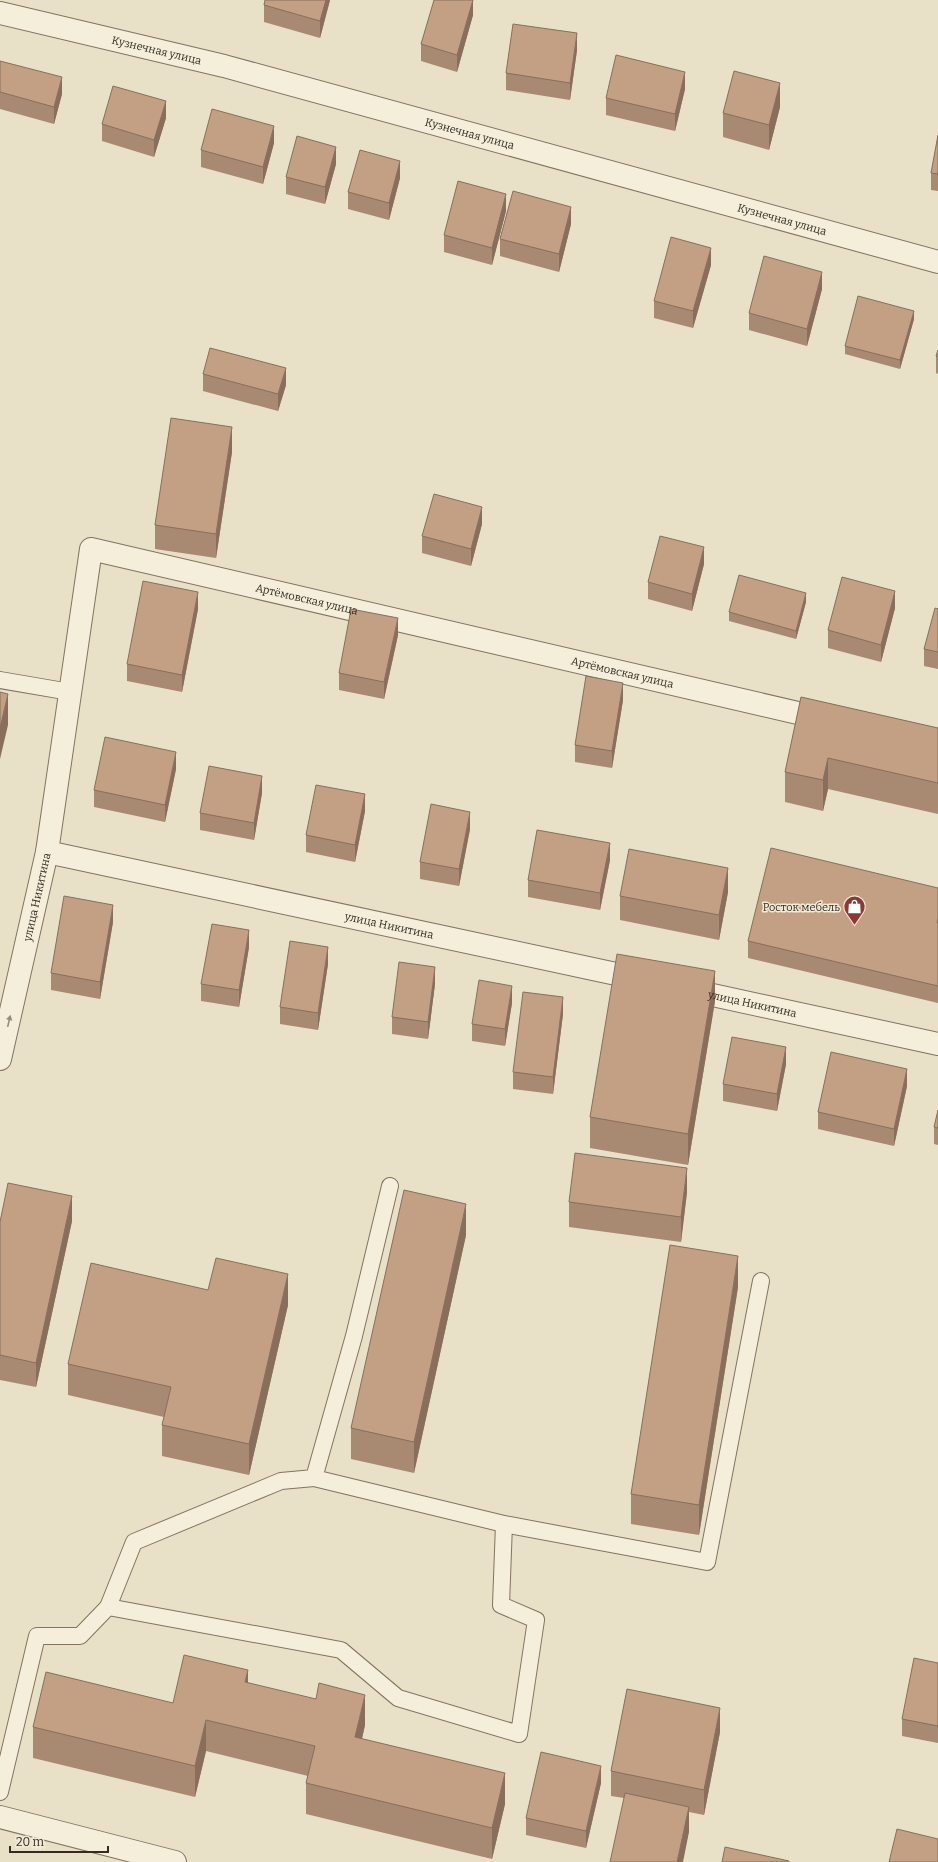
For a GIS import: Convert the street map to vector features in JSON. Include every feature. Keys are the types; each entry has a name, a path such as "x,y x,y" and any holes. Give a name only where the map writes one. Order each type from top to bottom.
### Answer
{"street":[{"name":"Кузнечная улица","path":"0,13 224,66 938,262"},
{"name":"Артёмовская улица","path":"47,852 91,549 845,724"},
{"name":"улица Никитина","path":"0,1059 47,852 938,1044"},
{"path":"0,1817 175,1862"}],"lane":[{"path":"0,680 70,692"},
{"path":"314,1478 354,1336 390,1186"},
{"path":"0,1792 38,1636 80,1636 108,1607 134,1542 281,1481 314,1478 504,1524 707,1562 761,1281"},
{"path":"108,1607 341,1650 398,1698 519,1734 536,1620 501,1605 504,1524"}],"building":[{"path":"265,0 326,0 320,21 264,5"},
{"path":"434,0 473,0 457,55 421,44"},
{"path":"513,24 577,33 570,83 506,73"},
{"path":"616,55 685,72 675,114 606,98"},
{"path":"0,61 62,77 54,107 0,92"},
{"path":"734,71 780,83 769,125 723,113"},
{"path":"113,86 166,101 154,140 102,124"},
{"path":"212,109 274,126 263,167 201,150"},
{"path":"938,135 938,174 931,173"},
{"path":"297,136 336,147 325,187 286,177"},
{"path":"360,150 400,161 389,203 348,192"},
{"path":"458,181 506,194 492,248 444,235"},
{"path":"513,191 571,207 559,254 500,239"},
{"path":"671,237 711,248 693,311 654,301"},
{"path":"764,256 822,272 807,329 749,313"},
{"path":"858,296 914,311 900,360 845,346"},
{"path":"210,348 286,368 278,394 203,374"},
{"path":"171,418 232,427 216,534 155,525"},
{"path":"434,494 482,507 471,549 422,536"},
{"path":"660,536 704,547 692,594 648,582"},
{"path":"739,575 806,593 796,631 729,612"},
{"path":"842,577 895,591 881,645 828,630"},
{"path":"143,581 198,592 182,675 127,664"},
{"path":"935,608 938,609 938,652 924,649"},
{"path":"351,609 398,618 384,682 339,673"},
{"path":"586,676 623,683 612,751 575,745"},
{"path":"0,692 8,694 0,728"},
{"path":"801,697 938,728 938,783 828,758 823,780 785,772"},
{"path":"105,737 176,752 165,805 94,790"},
{"path":"209,766 262,776 254,823 200,813"},
{"path":"316,785 365,794 355,845 306,835"},
{"path":"431,804 470,812 459,869 420,862"},
{"path":"537,830 610,843 600,893 528,880"},
{"path":"771,848 938,888 938,986 748,941"},
{"path":"629,849 728,868 719,915 620,896"},
{"path":"64,896 113,905 100,982 51,973"},
{"path":"212,924 249,930 239,990 201,984"},
{"path":"290,941 328,947 318,1013 280,1007"},
{"path":"617,954 715,971 688,1134 590,1117"},
{"path":"399,962 435,967 428,1022 392,1017"},
{"path":"479,980 512,986 505,1029 472,1024"},
{"path":"523,992 563,997 553,1077 513,1072"},
{"path":"732,1037 786,1047 777,1094 723,1084"},
{"path":"831,1052 907,1069 894,1129 818,1112"},
{"path":"938,1110 938,1128 934,1127"},
{"path":"575,1153 687,1168 681,1217 569,1202"},
{"path":"8,1183 72,1196 36,1363 0,1355 0,1222"},
{"path":"404,1190 466,1204 414,1442 351,1428"},
{"path":"670,1245 738,1256 699,1505 631,1494"},
{"path":"216,1258 288,1274 249,1444 162,1425 171,1387 68,1364 91,1263 208,1290"},
{"path":"184,1655 248,1670 245,1682 316,1699 319,1683 365,1695 355,1737 505,1773 492,1828 306,1783 315,1746 206,1720 195,1766 33,1727 46,1672 173,1703"},
{"path":"914,1658 938,1663 938,1726 902,1719"},
{"path":"627,1689 720,1708 704,1790 611,1771"},
{"path":"541,1752 601,1766 586,1831 526,1818"},
{"path":"625,1793 689,1807 677,1862 610,1862"},
{"path":"897,1829 938,1839 938,1862 889,1862"},
{"path":"725,1847 789,1861 789,1862 722,1862"}],"place":[{"name":"Росток мебель","path":"855,926"}]}
